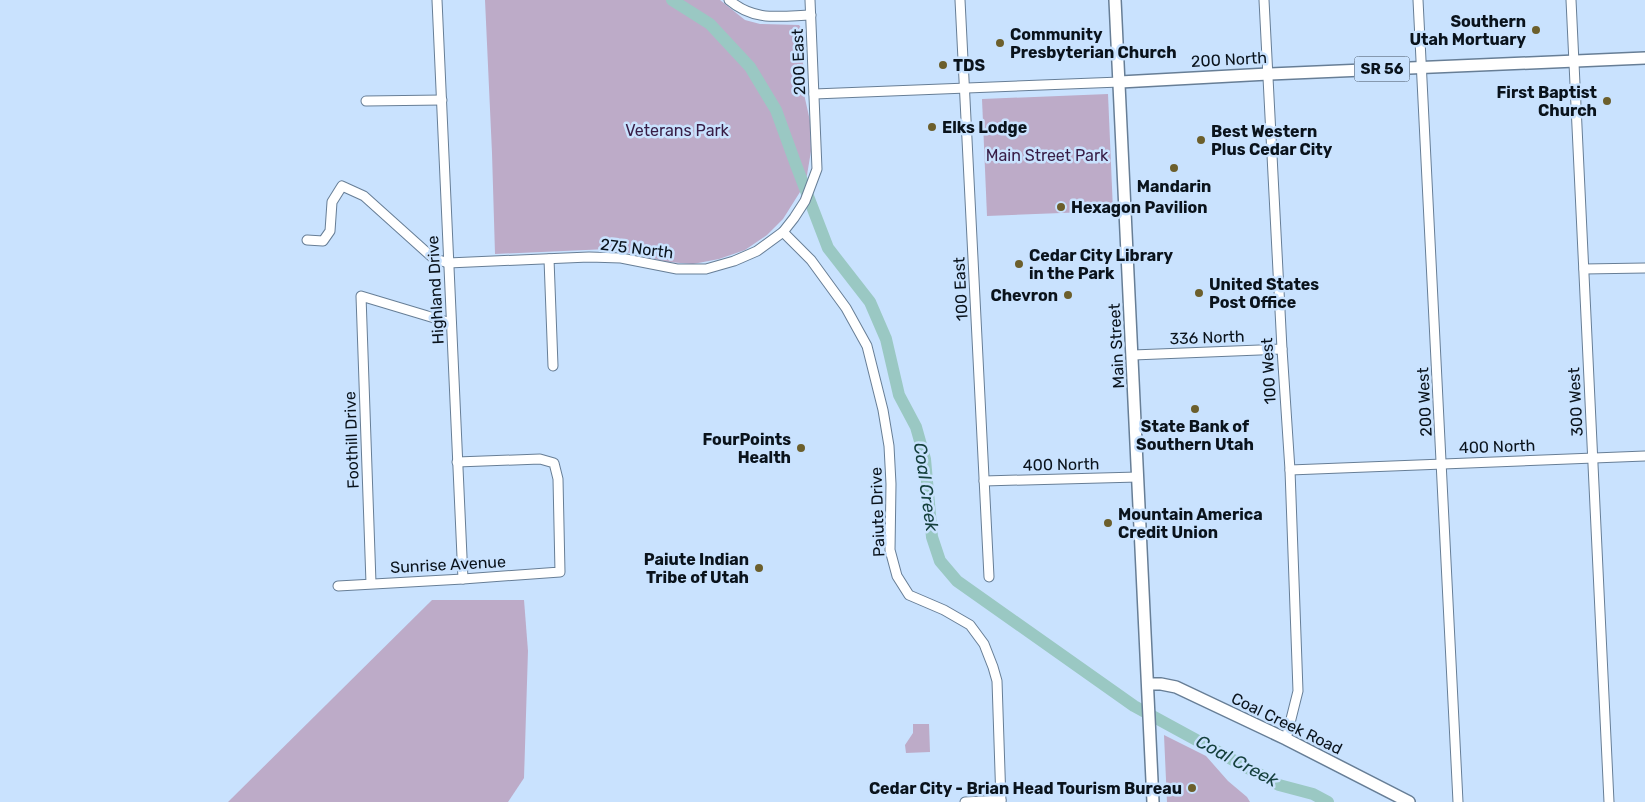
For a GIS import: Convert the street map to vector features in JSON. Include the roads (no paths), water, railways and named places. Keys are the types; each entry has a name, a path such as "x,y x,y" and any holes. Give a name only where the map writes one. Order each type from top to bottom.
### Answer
{"main road":[{"name":"Main Street","path":"1115,0 1153,802"},
{"name":"200 North","path":"1120,82 1645,58"},
{"name":"Coal Creek Road","path":"1148,684 1176,687 1409,802"}],"street":[{"name":"Highland Drive","path":"436,0 442,100 462,579"},
{"path":"730,0 739,8 760,16 812,15"},
{"name":"200 East","path":"810,0 817,169"},
{"name":"100 East","path":"960,0 989,577"},
{"name":"100 West","path":"1264,0 1290,470 1298,691 1286,740"},
{"name":"200 West","path":"1418,0 1458,802"},
{"name":"300 West","path":"1571,0 1609,802"},
{"name":"200 North","path":"814,94 1120,82"},
{"path":"366,101 442,100"},
{"name":"275 North","path":"448,263 621,258 677,269 706,269 734,261 757,251 783,232 805,201 817,169"},
{"path":"307,240 323,241 330,231 332,202 342,186 364,196 433,258 448,263"},
{"name":"Paiute Drive","path":"783,232 811,260 846,308 867,346 883,410 889,446 891,484 890,550 896,576 909,595 944,610 970,625 984,644 994,667 997,681 1001,801"},
{"path":"548,259 553,366"},
{"path":"1584,270 1645,268"},
{"name":"Foothill Drive","path":"371,583 361,296 451,324"},
{"name":"336 North","path":"1133,355 1282,349"},
{"name":"400 North","path":"1290,470 1645,456"},
{"name":"Sunrise Avenue","path":"338,586 560,572 558,479 554,464 540,459 458,462"},
{"name":"400 North","path":"984,481 1138,477"},
{"path":"965,802 1001,801"}],"waterway":[{"name":"Coal Creek","path":"672,0 710,24 750,67 776,110 828,248 870,302 886,339 899,395 916,427 925,459 932,537 940,561 957,581 1134,706 1279,785 1313,794 1328,802"}],"place":[{"name":"Southern Utah Mortuary","path":"1536,30"},
{"name":"Community Presbyterian Church","path":"1000,43"},
{"name":"TDS","path":"943,65"},
{"name":"First Baptist Church","path":"1607,101"},
{"name":"Elks Lodge","path":"932,127"},
{"name":"Best Western Plus Cedar City","path":"1201,140"},
{"name":"Mandarin","path":"1174,168"},
{"name":"Hexagon Pavilion","path":"1061,207"},
{"name":"Cedar City Library in the Park","path":"1019,264"},
{"name":"United States Post Office","path":"1199,293"},
{"name":"Chevron","path":"1068,295"},
{"name":"State Bank of Southern Utah","path":"1195,409"},
{"name":"FourPoints Health","path":"801,448"},
{"name":"Mountain America Credit Union","path":"1108,523"},
{"name":"Paiute Indian Tribe of Utah","path":"759,568"},
{"name":"Cedar City - Brian Head Tourism Bureau","path":"1192,788"}],"park label":[{"name":"Veterans Park","path":"677,130"},
{"name":"Main Street Park","path":"1047,155"}]}
